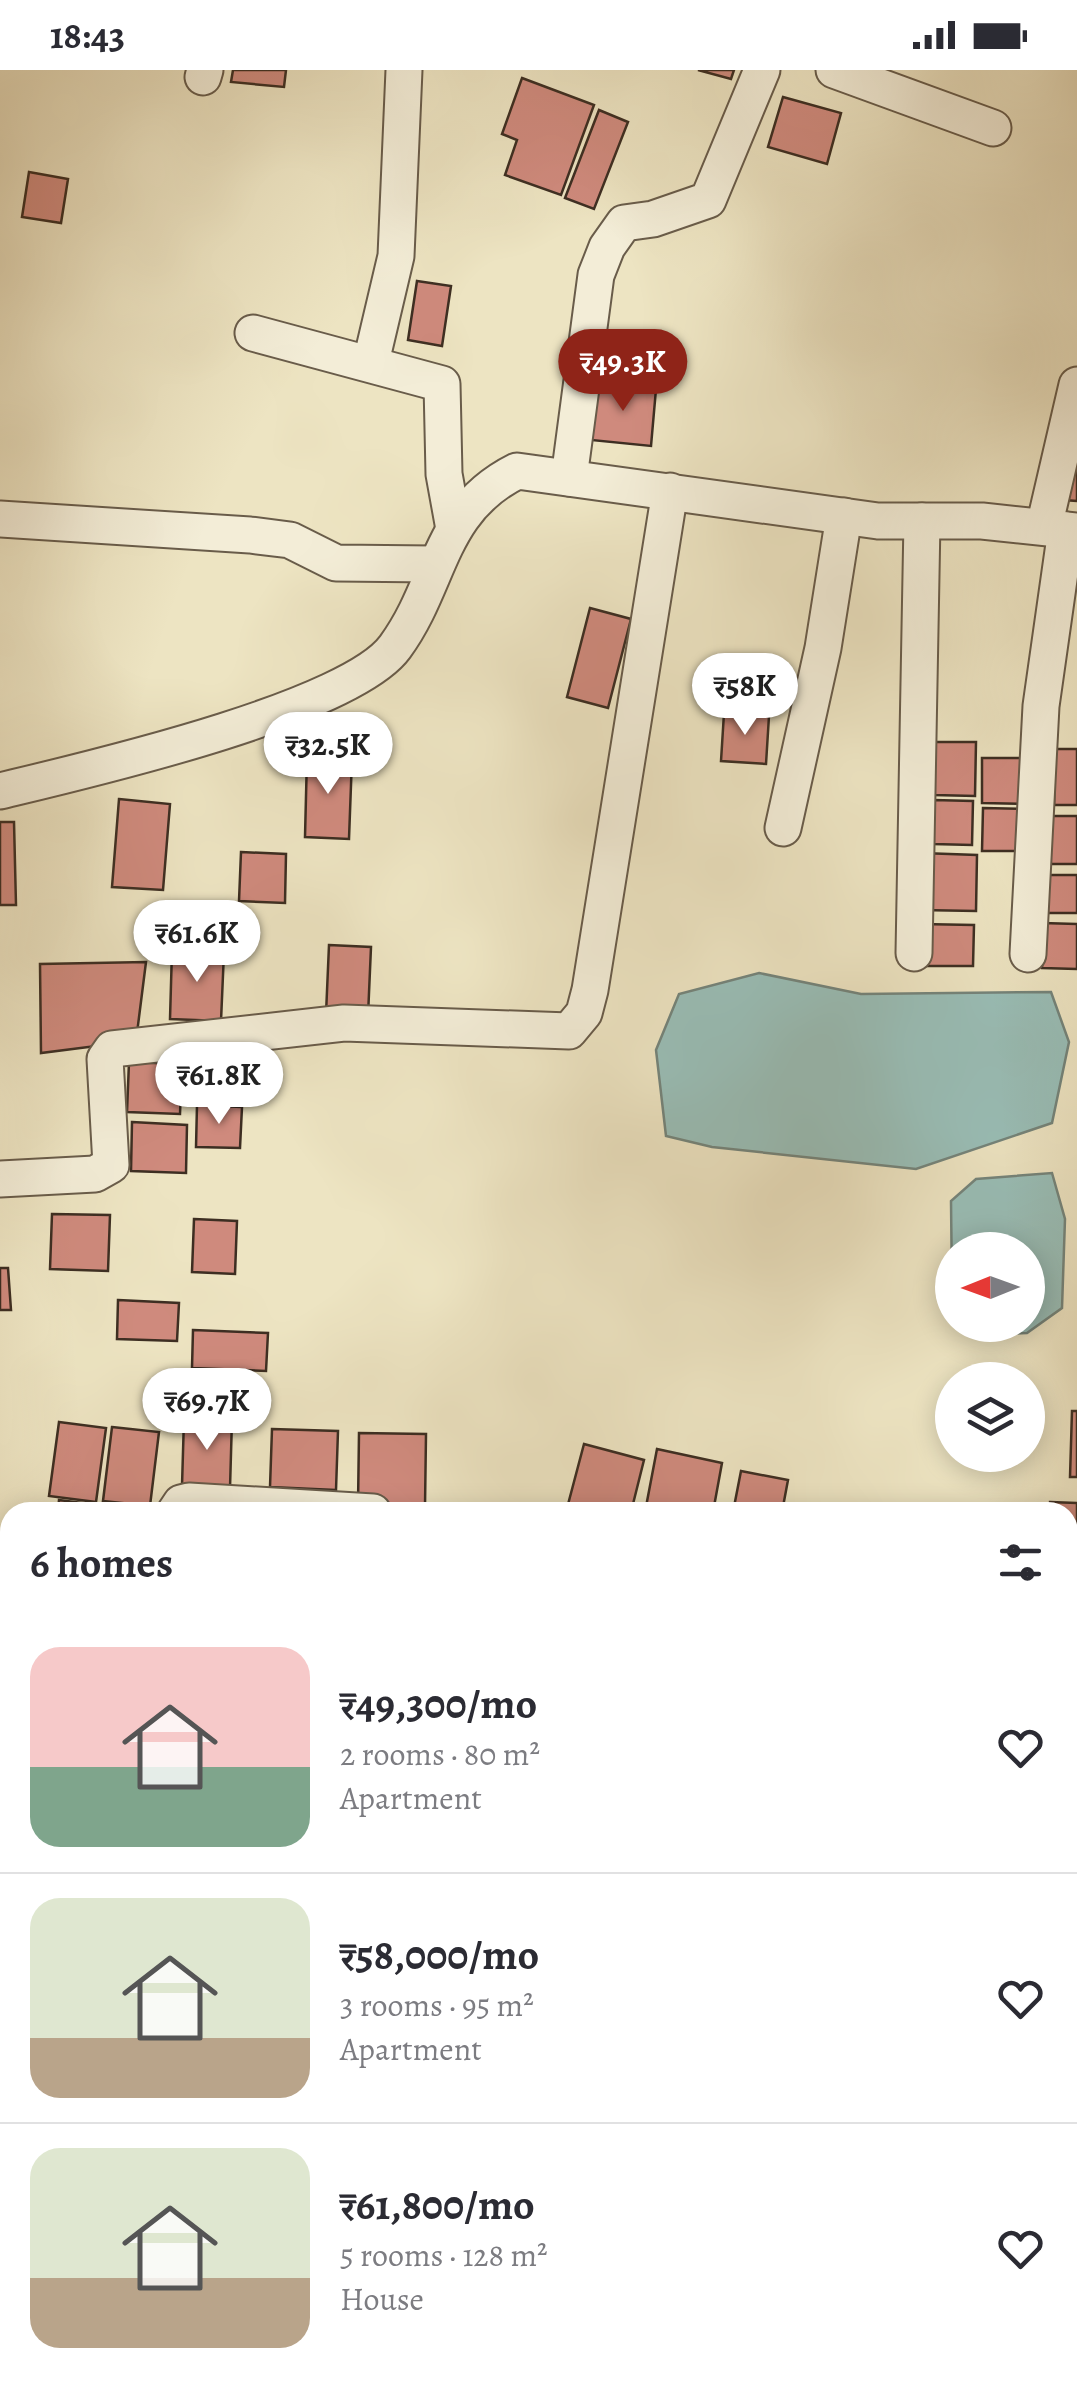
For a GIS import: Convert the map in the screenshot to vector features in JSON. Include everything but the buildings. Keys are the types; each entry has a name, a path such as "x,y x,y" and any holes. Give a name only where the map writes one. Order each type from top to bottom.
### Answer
{"street":[{"path":"371,362 396,256 404,70"},
{"path":"568,478 596,276 606,248 624,223 654,219 708,200 762,70"},
{"path":"834,70 993,128"},
{"path":"253,333 442,384 444,481 454,528"},
{"path":"1028,954 1041,706 1077,385"},
{"path":"0,790 114,764 322,696 360,676 394,649 422,600 434,564 454,528 489,484 517,471 844,516 1062,529"},
{"path":"0,1179 95,1174 111,1165 105,1059 112,1048 344,1024 569,1031 584,1012 590,990 670,492"},
{"path":"783,828 823,648 844,516"},
{"path":"0,519 290,540 336,563 434,564"},
{"path":"914,953 922,521"}],"water":[{"path":"759,973 861,994 1051,992 1069,1042 1052,1123 916,1169 712,1147 666,1136 656,1050 679,994"},
{"path":"1052,1173 1065,1219 1062,1308 1045,1320 1045,1232 951,1232 951,1201 976,1179"}]}
